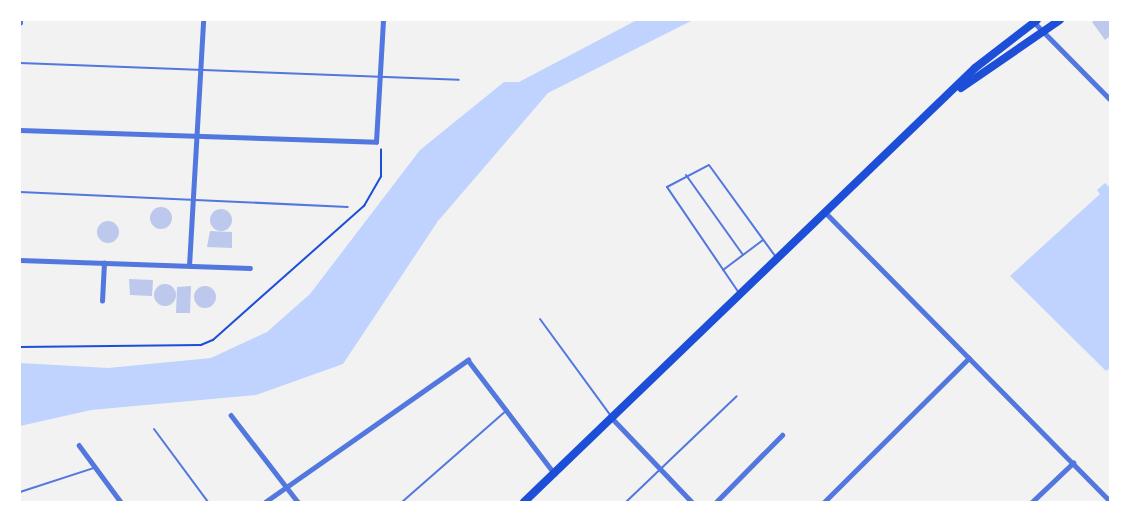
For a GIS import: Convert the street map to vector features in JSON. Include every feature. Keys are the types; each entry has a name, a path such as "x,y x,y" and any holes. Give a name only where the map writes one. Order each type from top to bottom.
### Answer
{"main road":[{"path":"959,89 975,68 1036,20"},
{"path":"524,502 959,89 1060,20"}],"street":[{"path":"189,266 203,20"},
{"path":"20,130 197,138 376,142 383,20"},
{"path":"1036,20 1110,99"},
{"path":"827,214 1110,501"},
{"path":"20,260 250,268"},
{"path":"102,301 104,263"},
{"path":"824,502 969,358"},
{"path":"265,502 468,360 555,474"},
{"path":"231,415 298,502"},
{"path":"612,418 692,502"},
{"path":"716,502 782,435"},
{"path":"79,445 121,502"},
{"path":"1032,502 1073,463"}],"lane":[{"path":"20,63 459,80"},
{"path":"741,296 667,187 708,165 778,260"},
{"path":"686,175 742,255"},
{"path":"20,192 348,207"},
{"path":"723,270 763,240"},
{"path":"540,319 612,418"},
{"path":"626,502 737,396"},
{"path":"402,502 507,410"},
{"path":"154,429 208,502"},
{"path":"20,492 95,468"}],"path":[{"path":"20,347 201,345 213,340 364,206 381,177 381,150"}],"water":[{"path":"637,20 693,20 548,93 438,221 343,364 256,395 91,410 20,426 20,363 108,368 211,358 267,332 310,294 420,150 504,82 519,82"},
{"path":"1105,183 1110,188 1110,368 1106,371 1010,276 1100,194 1097,190"}],"building":[{"path":"1110,20 1110,36 1105,40 1092,22"},
{"path":"161,207 171,214 172,218 165,228 161,229 151,222 150,218 157,208"},
{"path":"221,209 229,212 232,220 229,228 221,231 213,228 210,220 213,212"},
{"path":"108,221 116,224 119,232 116,240 108,243 100,240 97,232 100,224"},
{"path":"210,231 232,232 232,248 207,247"},
{"path":"129,279 153,280 152,296 130,295"},
{"path":"165,284 173,287 176,295 173,303 165,306 157,303 154,295 157,287"},
{"path":"191,286 190,313 176,313 177,287"},
{"path":"205,286 213,289 216,297 213,305 205,308 197,305 194,297 197,289"}]}
